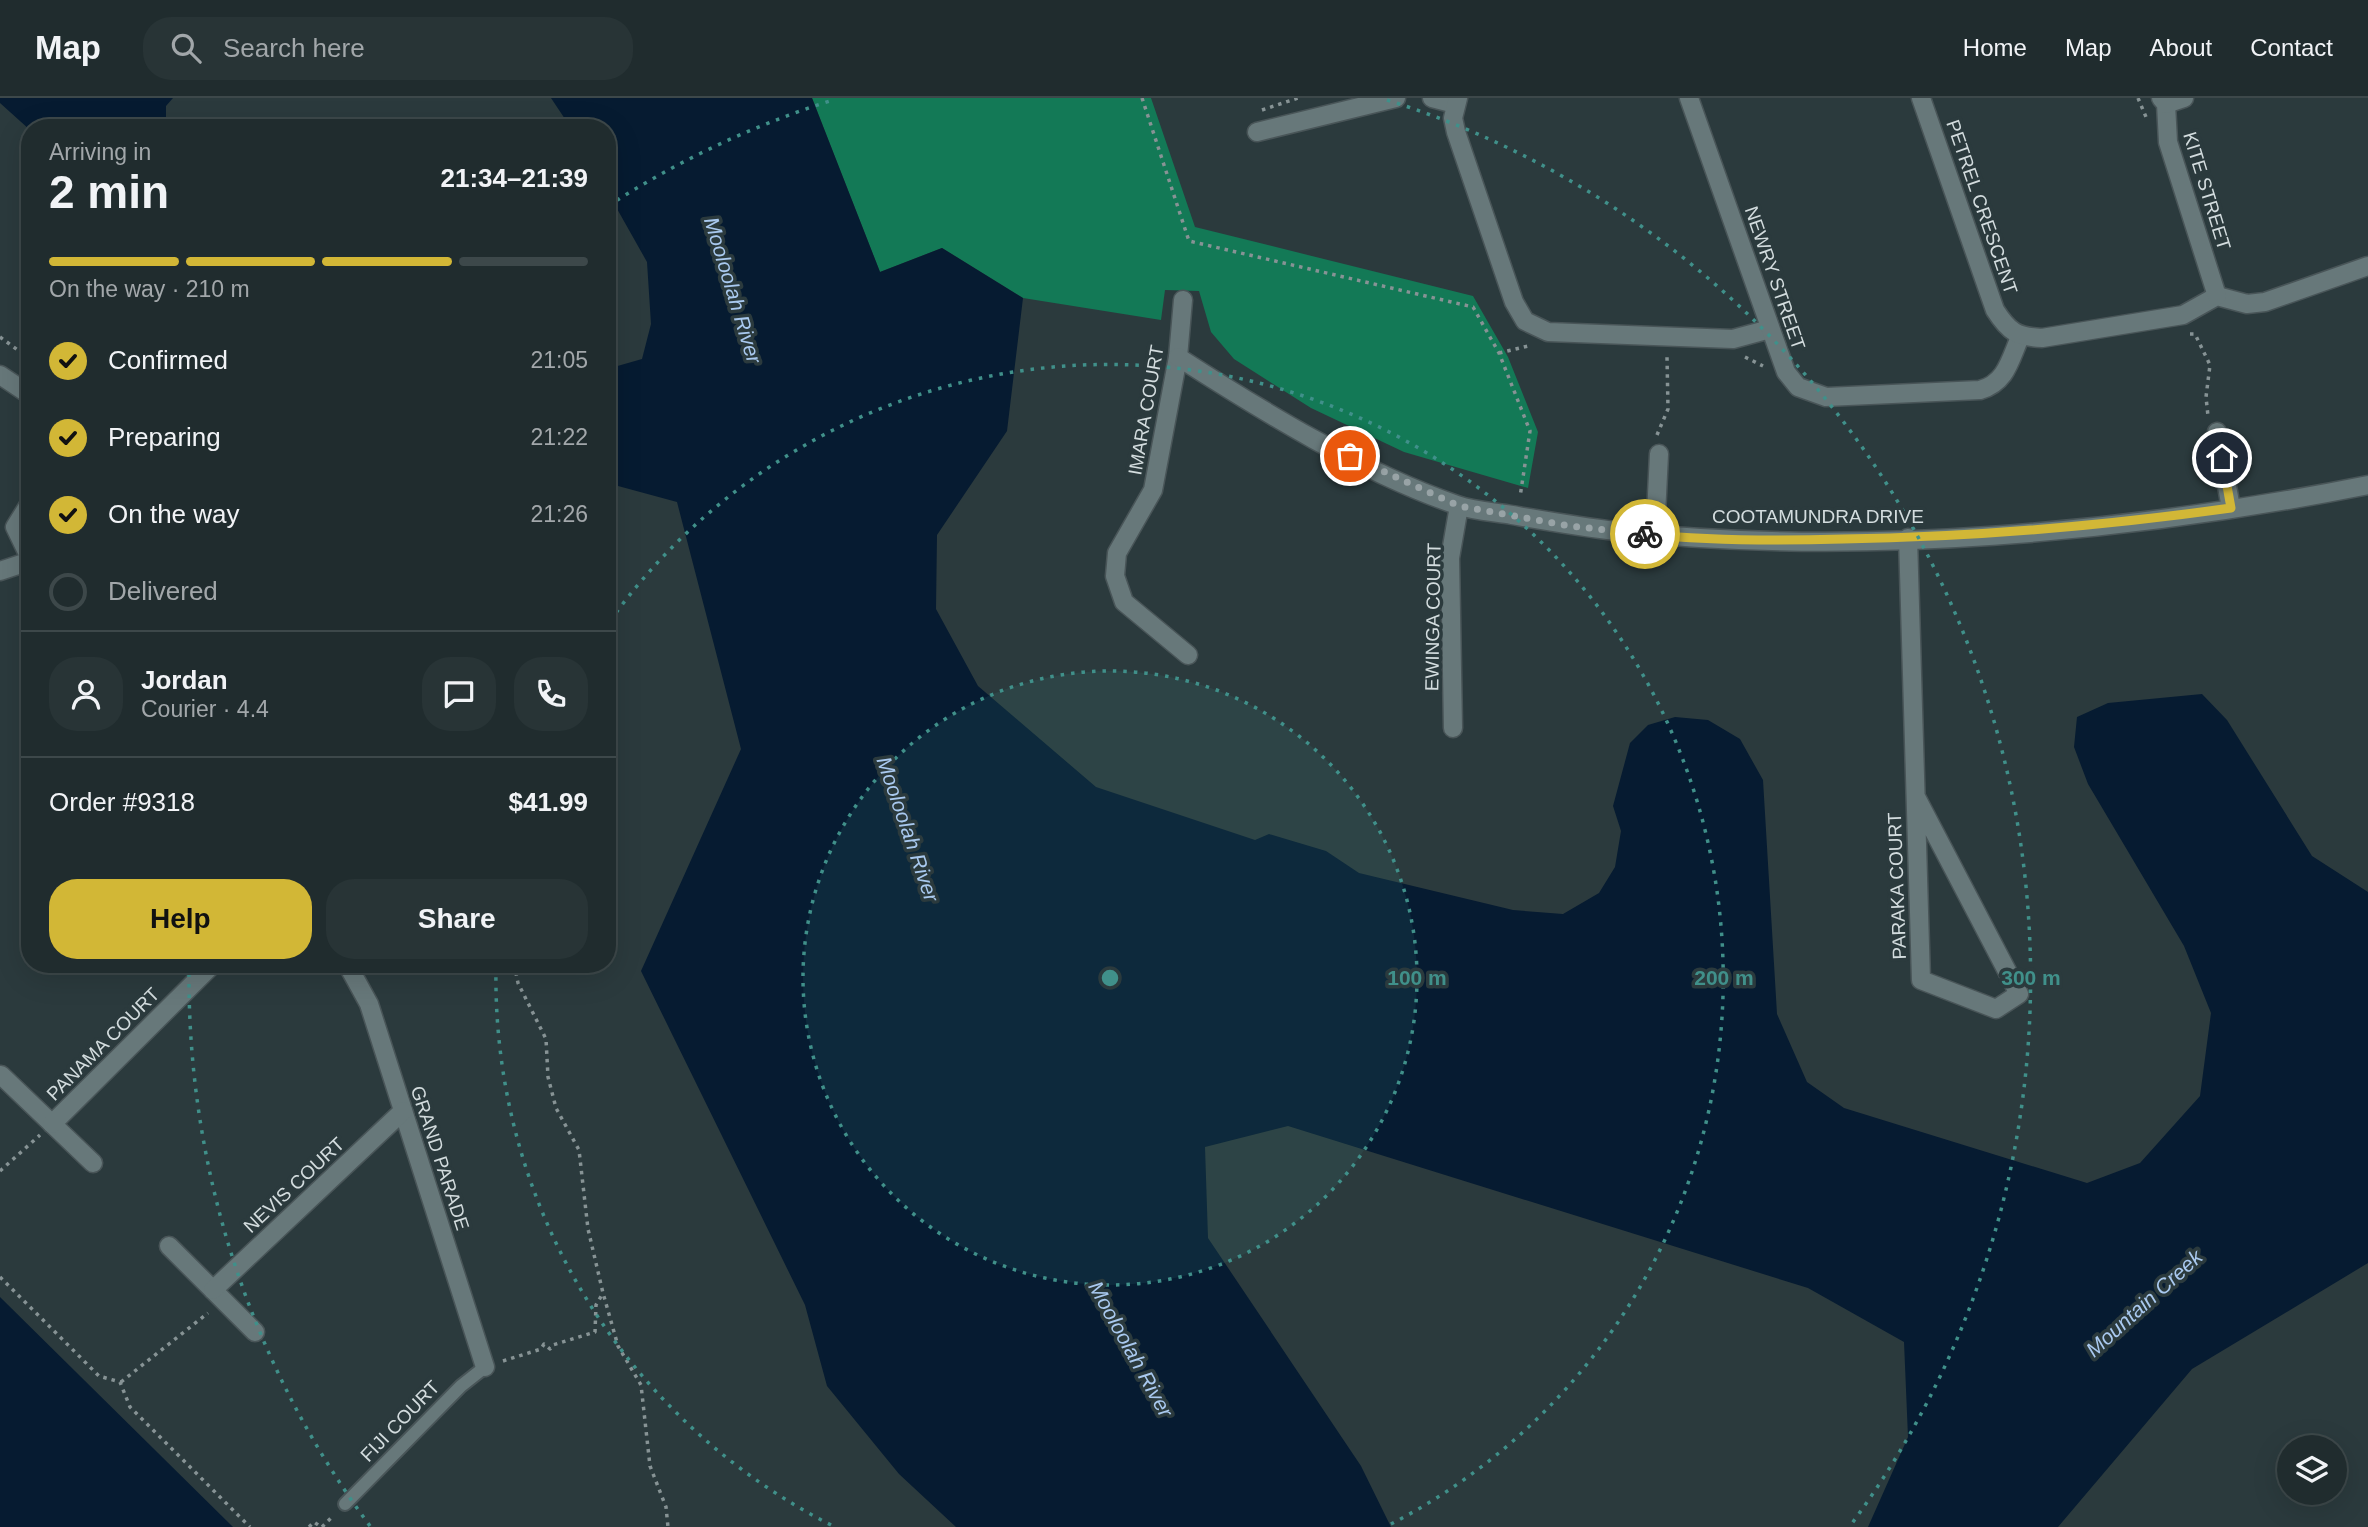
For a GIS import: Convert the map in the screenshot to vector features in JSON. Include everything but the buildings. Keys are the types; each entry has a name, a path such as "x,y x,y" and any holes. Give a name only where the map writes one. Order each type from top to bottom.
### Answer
{"street":[{"path":"1257,132 1396,98"},
{"path":"1432,98 1456,101 1456,132 1514,302 1525,321 1548,332 1733,339 1770,328"},
{"name":"NEWRY STREET","path":"1689,98 1786,372 1798,387 1826,397 1980,390 1994,386 2004,376 2020,337"},
{"name":"PETREL CRESCENT","path":"1922,98 1995,310 2004,323 2020,337"},
{"path":"2164,101 2184,98"},
{"name":"KITE STREET","path":"2164,101 2168,142 2217,296"},
{"path":"2020,337 2042,338 2183,315 2217,296 2247,304 2265,302 2368,266"},
{"name":"IMARA COURT","path":"1183,300 1178,357 1153,490 1116,553 1115,576 1124,602 1188,655"},
{"name":"COOTAMUNDRA DRIVE","path":"1178,357 1236,394 1362,463 1459,506 1570,526 1655,535 1745,539 1908,538 2103,525 2231,508 2368,485"},
{"path":"0,375 21,389"},
{"path":"2217,432 2231,508"},
{"path":"1655,535 1660,454"},
{"name":"EWINGA COURT","path":"1453,728 1450,558 1459,506"},
{"path":"21,517 15,527 21,540"},
{"name":"PARAKA COURT","path":"1908,538 1921,980 1996,1009 2020,994 1916,797"},
{"path":"0,571 21,563"},
{"name":"PANAMA COURT","path":"52,1124 204,973"},
{"name":"GRAND PARADE","path":"352,973 369,1004 485,1367"},
{"path":"1,1075 93,1163"},
{"name":"NEVIS COURT","path":"218,1295 403,1111"},
{"path":"169,1246 255,1332"}],"lane":[{"name":"FIJI COURT","path":"345,1504 461,1386 485,1367"}],"path":[{"path":"1142,98 1189,241 1473,307 1499,353 1530,431 1518,516"},
{"path":"2183,315 2189,334 2195,334 2210,365 2206,397 2208,418 2217,432"},
{"path":"0,337 21,352"},
{"path":"1518,338 1537,349"},
{"path":"1499,353 1528,346"},
{"path":"1654,356 1680,358"},
{"path":"1660,454 1657,434 1668,409 1667,357"},
{"path":"1739,357 1755,360 1767,373"},
{"path":"515,973 546,1040 548,1077 556,1108 579,1150 588,1228 603,1293 618,1346 640,1385 650,1466 666,1507 668,1527"},
{"path":"0,1171 52,1124"},
{"path":"0,1277 99,1376 120,1382"},
{"path":"485,1367 541,1349 544,1343 550,1349 553,1345 595,1332 596,1305 603,1293"},
{"path":"120,1382 218,1295"},
{"path":"120,1382 130,1407 250,1527"},
{"path":"309,1527 314,1522 321,1527"}],"green space":[{"path":"812,98 1151,98 1195,227 1473,296 1508,357 1538,432 1528,488 1404,452 1311,408 1234,359 1211,332 1199,291 1165,290 1161,320 1023,298 942,248 880,272"}],"water":[{"path":"0,98 173,98 166,106 166,119 21,119 21,122 0,103"},
{"path":"551,98 812,98 880,272 942,248 1023,298 1007,431 937,535 936,609 978,686 1096,787 1255,840 1269,834 1326,851 1359,873 1513,910 1563,914 1599,893 1615,867 1621,831 1613,806 1630,743 1648,725 1675,717 1708,720 1740,739 1763,780 1777,1014 1807,1082 1844,1108 2087,1183 2140,1163 2200,1096 2211,1013 2184,946 2088,784 2074,747 2077,717 2108,703 2202,694 2227,720 2312,856 2368,892 2368,1263 2192,1369 2058,1527 1868,1527 1908,1437 1904,1342 1808,1288 1288,1126 1205,1147 1208,1238 1361,1466 1391,1527 956,1527 899,1474 827,1386 805,1305 641,971 741,749 677,502 616,485 616,366 642,359 651,324 647,262 616,207 616,119 565,119"},
{"path":"0,1297 233,1527 0,1527"}],"way so far":[{"path":"1350,456 1373,469 1459,506 1570,526 1645,534"}],"route":[{"path":"1645,534 1820,540 1981,535 2103,525 2231,508 2222,458"}],"water label":[{"name":"Mooloolah River","path":"733,290"},
{"name":"Mooloolah River","path":"908,829"},
{"name":"Mountain Creek","path":"2144,1303"},
{"name":"Mooloolah River","path":"1131,1349"}]}
